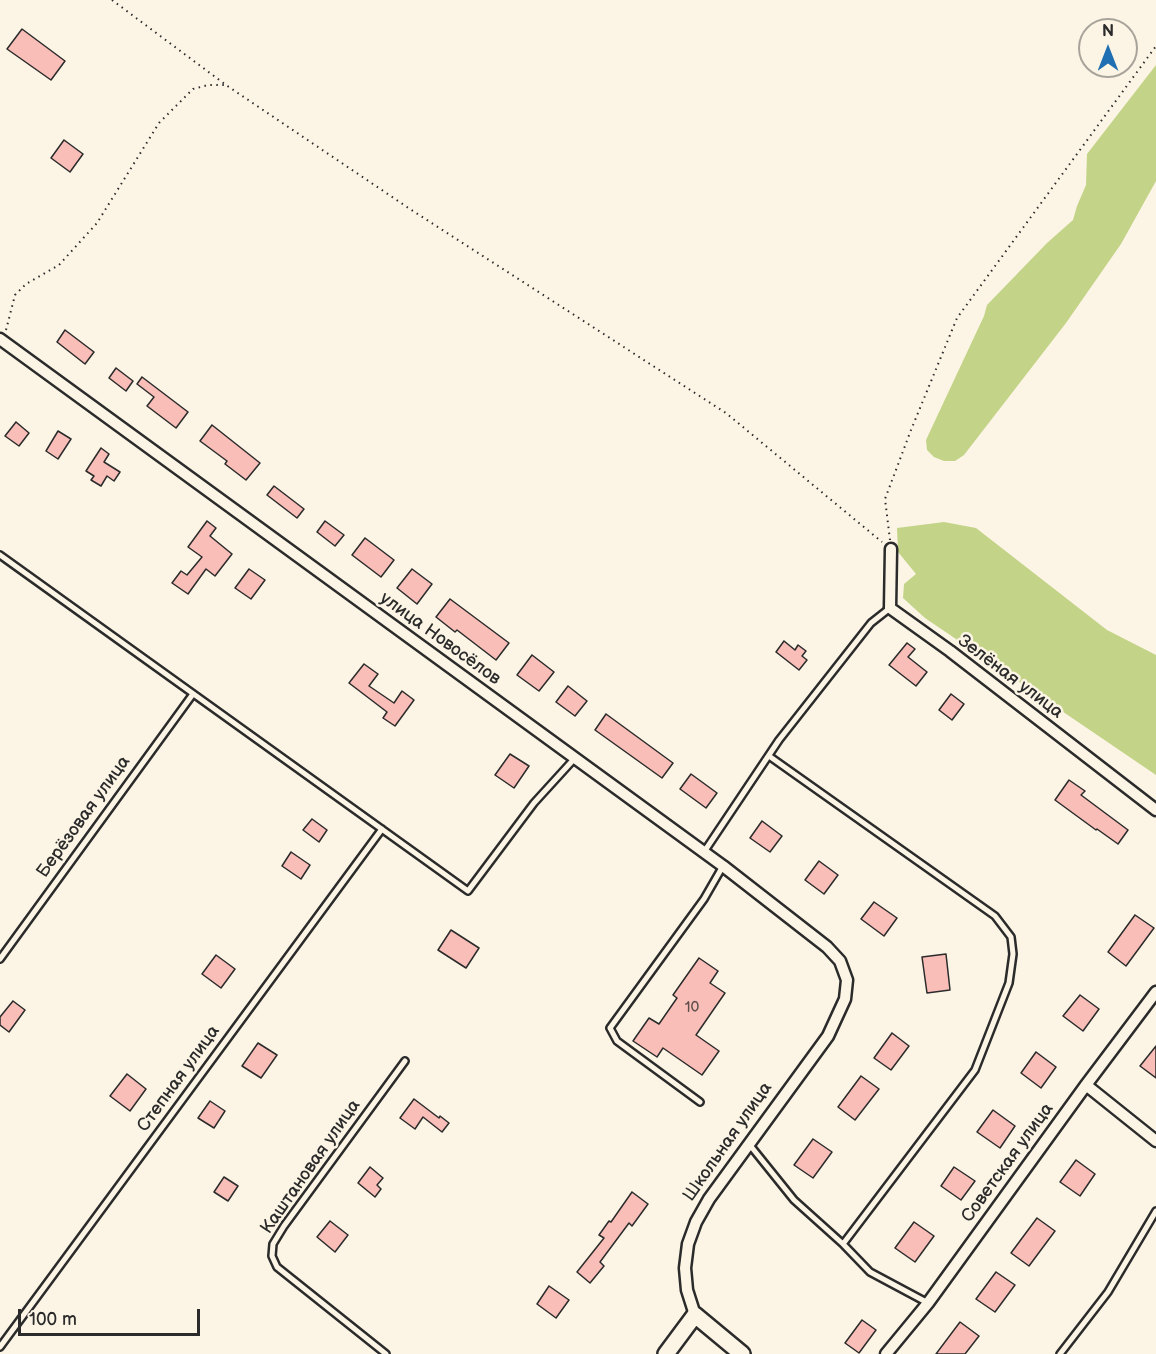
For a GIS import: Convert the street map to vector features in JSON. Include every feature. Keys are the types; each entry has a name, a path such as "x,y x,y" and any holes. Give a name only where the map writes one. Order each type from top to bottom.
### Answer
{"street":[{"name":"улица Новосёлов","path":"2,340 723,866 827,947 840,961 847,980"},
{"path":"890,608 891,549"},
{"name":"Зелёная улица","path":"890,608 950,651 1156,810"},
{"name":"Школьная улица","path":"695,1315 687,1290 685,1268 688,1244 696,1222 709,1199 828,1036 845,999 847,980"},
{"name":"Советская улица","path":"886,1354 928,1303 1086,1085 1155,996"},
{"path":"1086,1085 1156,1141"},
{"path":"666,1354 695,1315 742,1354"}],"lane":[{"path":"0,555 468,891 534,803 575,758"},
{"path":"704,852 804,707 871,623 890,608"},
{"name":"Берёзовая улица","path":"0,958 193,694"},
{"path":"769,756 995,916 1011,937 1013,954 1009,983 975,1070 843,1245"},
{"name":"Степная улица","path":"0,1347 382,829"},
{"path":"700,1102 617,1041 610,1028 704,899 723,866"},
{"name":"Каштановая улица","path":"386,1354 277,1267 272,1256 273,1244 284,1226 405,1061"},
{"path":"749,1144 794,1200 870,1272 928,1303"},
{"path":"1060,1354 1108,1292 1156,1211"}],"path":[{"path":"112,0 226,85 410,209 726,413 891,549"},
{"path":"891,549 885,499 957,318 1156,46"},
{"path":"2,340 15,295 26,284 59,265 97,223 159,123 193,89 208,85 226,85"}],"green space":[{"path":"1156,65 1156,181 1121,244 1066,323 964,455 955,461 944,461 934,457 927,450 926,440 987,305 1047,243 1073,220 1086,185 1087,154"},
{"path":"944,522 976,528 1107,630 1156,655 1156,775 925,618 903,598 904,584 916,574 898,552 897,528"}],"building":[{"path":"22,29 65,61 51,80 7,49"},
{"path":"64,140 83,154 70,172 51,158"},
{"path":"65,330 94,352 85,364 57,342"},
{"path":"116,368 133,381 126,391 109,378"},
{"path":"142,377 188,412 176,428 147,406 154,397 137,384"},
{"path":"16,422 29,433 19,446 5,436"},
{"path":"212,425 260,463 246,480 225,464 227,461 200,441"},
{"path":"58,431 71,439 58,459 46,451"},
{"path":"101,448 109,454 104,462 120,472 114,481 107,476 101,486 91,480 94,476 86,471"},
{"path":"274,486 304,509 297,518 267,495"},
{"path":"207,521 216,528 210,536 232,554 215,576 206,569 188,594 172,583 181,571 187,575 202,557 188,547"},
{"path":"325,521 344,535 335,546 317,532"},
{"path":"365,538 394,560 381,577 352,555"},
{"path":"249,569 265,580 251,599 235,588"},
{"path":"412,569 432,584 417,604 397,588"},
{"path":"450,599 509,643 496,660 436,617"},
{"path":"784,641 795,650 798,645 806,651 802,656 807,660 799,670 776,652"},
{"path":"907,643 915,649 908,657 927,672 916,686 889,665"},
{"path":"532,655 554,672 539,691 517,675"},
{"path":"364,664 378,674 369,686 394,703 402,691 414,700 395,726 383,718 387,712 349,683"},
{"path":"568,686 587,701 575,716 556,702"},
{"path":"951,694 964,704 952,720 939,710"},
{"path":"606,714 673,763 662,778 595,730"},
{"path":"510,754 529,766 514,788 495,775"},
{"path":"691,774 717,793 706,808 680,789"},
{"path":"1069,780 1085,791 1081,795 1128,830 1118,844 1055,800"},
{"path":"312,819 327,830 319,842 303,830"},
{"path":"762,821 782,836 770,852 750,838"},
{"path":"291,852 310,865 301,879 282,866"},
{"path":"819,861 838,875 824,894 805,880"},
{"path":"874,902 897,918 884,936 861,919"},
{"path":"1135,915 1154,928 1126,966 1108,952"},
{"path":"451,930 479,948 466,968 438,950"},
{"path":"946,954 950,990 927,993 922,957"},
{"path":"216,955 235,969 221,988 202,974"},
{"path":"699,958 718,971 710,983 725,993 696,1035 719,1051 702,1075 663,1048 657,1057 633,1041 649,1018 659,1024 677,998 673,995"},
{"path":"1080,995 1099,1009 1083,1031 1063,1016"},
{"path":"13,1001 25,1010 9,1032 0,1025 0,1017"},
{"path":"892,1033 909,1046 891,1070 874,1058"},
{"path":"258,1043 277,1055 261,1078 242,1066"},
{"path":"1156,1046 1156,1078 1140,1066"},
{"path":"1036,1052 1056,1067 1041,1088 1021,1073"},
{"path":"127,1074 146,1089 130,1111 110,1096"},
{"path":"861,1076 879,1089 855,1120 838,1107"},
{"path":"414,1099 449,1123 442,1132 423,1117 415,1129 400,1118"},
{"path":"210,1101 225,1111 214,1128 198,1118"},
{"path":"993,1110 1015,1126 1000,1148 977,1132"},
{"path":"813,1139 832,1152 813,1178 794,1165"},
{"path":"1076,1160 1095,1174 1080,1196 1060,1182"},
{"path":"370,1167 383,1178 377,1185 381,1189 375,1197 358,1183"},
{"path":"954,1167 975,1181 961,1200 941,1186"},
{"path":"224,1177 238,1186 228,1201 214,1192"},
{"path":"632,1192 648,1204 632,1226 629,1223 600,1262 604,1266 590,1283 577,1272 604,1238 599,1235"},
{"path":"1037,1218 1055,1231 1029,1266 1011,1253"},
{"path":"330,1221 348,1235 335,1252 317,1237"},
{"path":"914,1222 934,1236 915,1262 895,1248"},
{"path":"996,1272 1015,1285 995,1312 976,1299"},
{"path":"549,1286 569,1300 556,1318 537,1304"},
{"path":"862,1320 876,1330 859,1353 845,1343"},
{"path":"960,1322 979,1336 965,1354 936,1354"}]}
